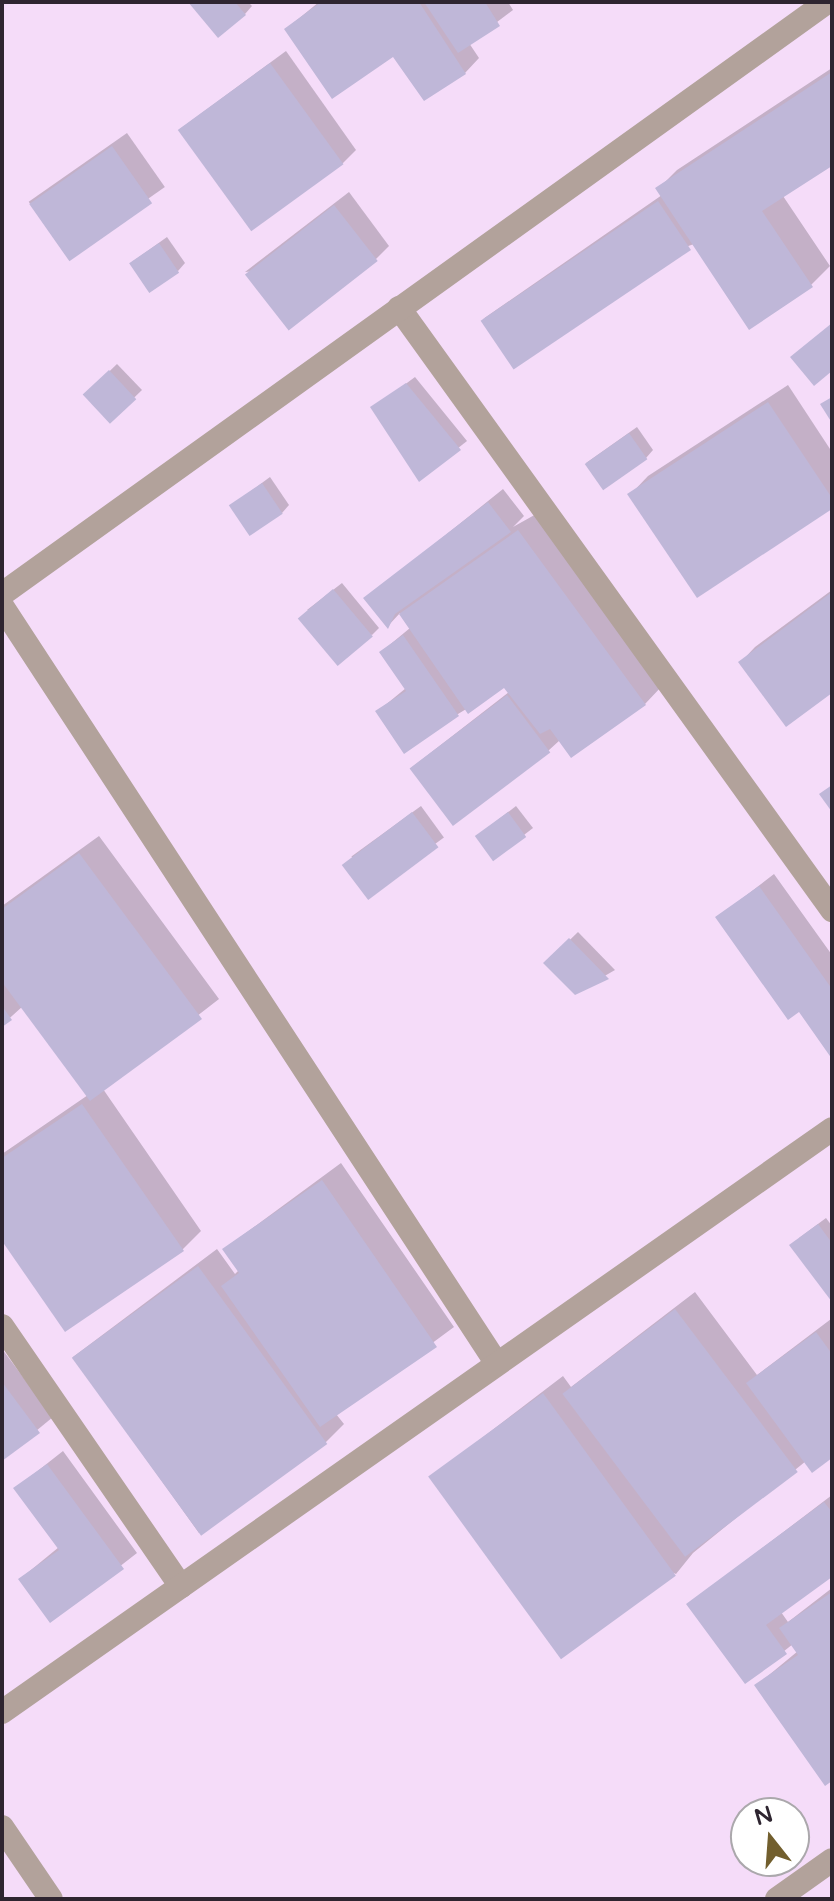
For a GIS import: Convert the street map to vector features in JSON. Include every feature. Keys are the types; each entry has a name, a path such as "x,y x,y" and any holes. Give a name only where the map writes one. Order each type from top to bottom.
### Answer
{"street":[{"path":"2,594 827,2"},
{"path":"399,308 832,910"},
{"path":"2,606 497,1364"},
{"path":"2,1712 497,1364 828,1142"},
{"path":"2,1326 181,1586"},
{"path":"2,1827 51,1899"},
{"path":"777,1899 832,1860"}],"building":[{"path":"188,2 235,2 246,15 218,38"},
{"path":"321,2 419,2 466,74 424,101 393,57 332,99 284,29"},
{"path":"424,2 485,2 500,26 458,53"},
{"path":"270,63 343,164 251,231 178,130"},
{"path":"832,72 832,166 762,211 813,287 749,330 655,188"},
{"path":"112,146 152,203 69,261 29,204"},
{"path":"658,201 691,250 514,370 481,321"},
{"path":"334,205 378,261 289,331 245,275"},
{"path":"159,243 179,273 149,293 129,263"},
{"path":"832,323 832,371 814,386 790,357"},
{"path":"109,370 136,399 110,424 83,395"},
{"path":"406,383 461,450 419,482 370,407"},
{"path":"832,397 832,423 820,404"},
{"path":"768,402 832,498 832,509 697,598 627,494"},
{"path":"629,433 647,459 603,490 585,464"},
{"path":"262,483 283,514 250,536 229,505"},
{"path":"488,502 511,532 395,614 388,629 363,598"},
{"path":"518,530 646,705 571,758 550,729 540,734 504,688 468,714 399,614"},
{"path":"333,589 373,636 338,666 298,619"},
{"path":"832,592 832,693 786,727 738,662"},
{"path":"403,635 459,716 404,754 375,711 406,691 379,652"},
{"path":"507,695 550,753 453,826 410,768"},
{"path":"832,785 832,812 819,794"},
{"path":"412,812 438,847 368,900 342,865"},
{"path":"508,812 526,837 493,861 475,836"},
{"path":"79,853 202,1019 90,1101 2,982 2,909"},
{"path":"759,886 832,989 832,1059 799,1012 788,1020 715,917"},
{"path":"569,938 609,979 575,995 543,963"},
{"path":"2,1006 12,1020 2,1027"},
{"path":"82,1104 184,1251 65,1332 2,1241 2,1158"},
{"path":"322,1180 437,1347 320,1427 221,1286 239,1273 222,1249"},
{"path":"818,1224 832,1243 832,1302 789,1245"},
{"path":"198,1266 327,1444 201,1536 72,1358"},
{"path":"675,1309 798,1472 685,1557 562,1394"},
{"path":"816,1332 832,1354 832,1458 812,1473 746,1383"},
{"path":"2,1382 40,1433 2,1461"},
{"path":"543,1393 676,1576 561,1659 428,1476"},
{"path":"47,1464 124,1569 50,1623 18,1579 59,1550 13,1488"},
{"path":"824,1502 832,1512 832,1577 766,1625 787,1654 745,1684 686,1604"},
{"path":"832,1592 832,1781 825,1786 754,1685 798,1655 779,1628"}]}
